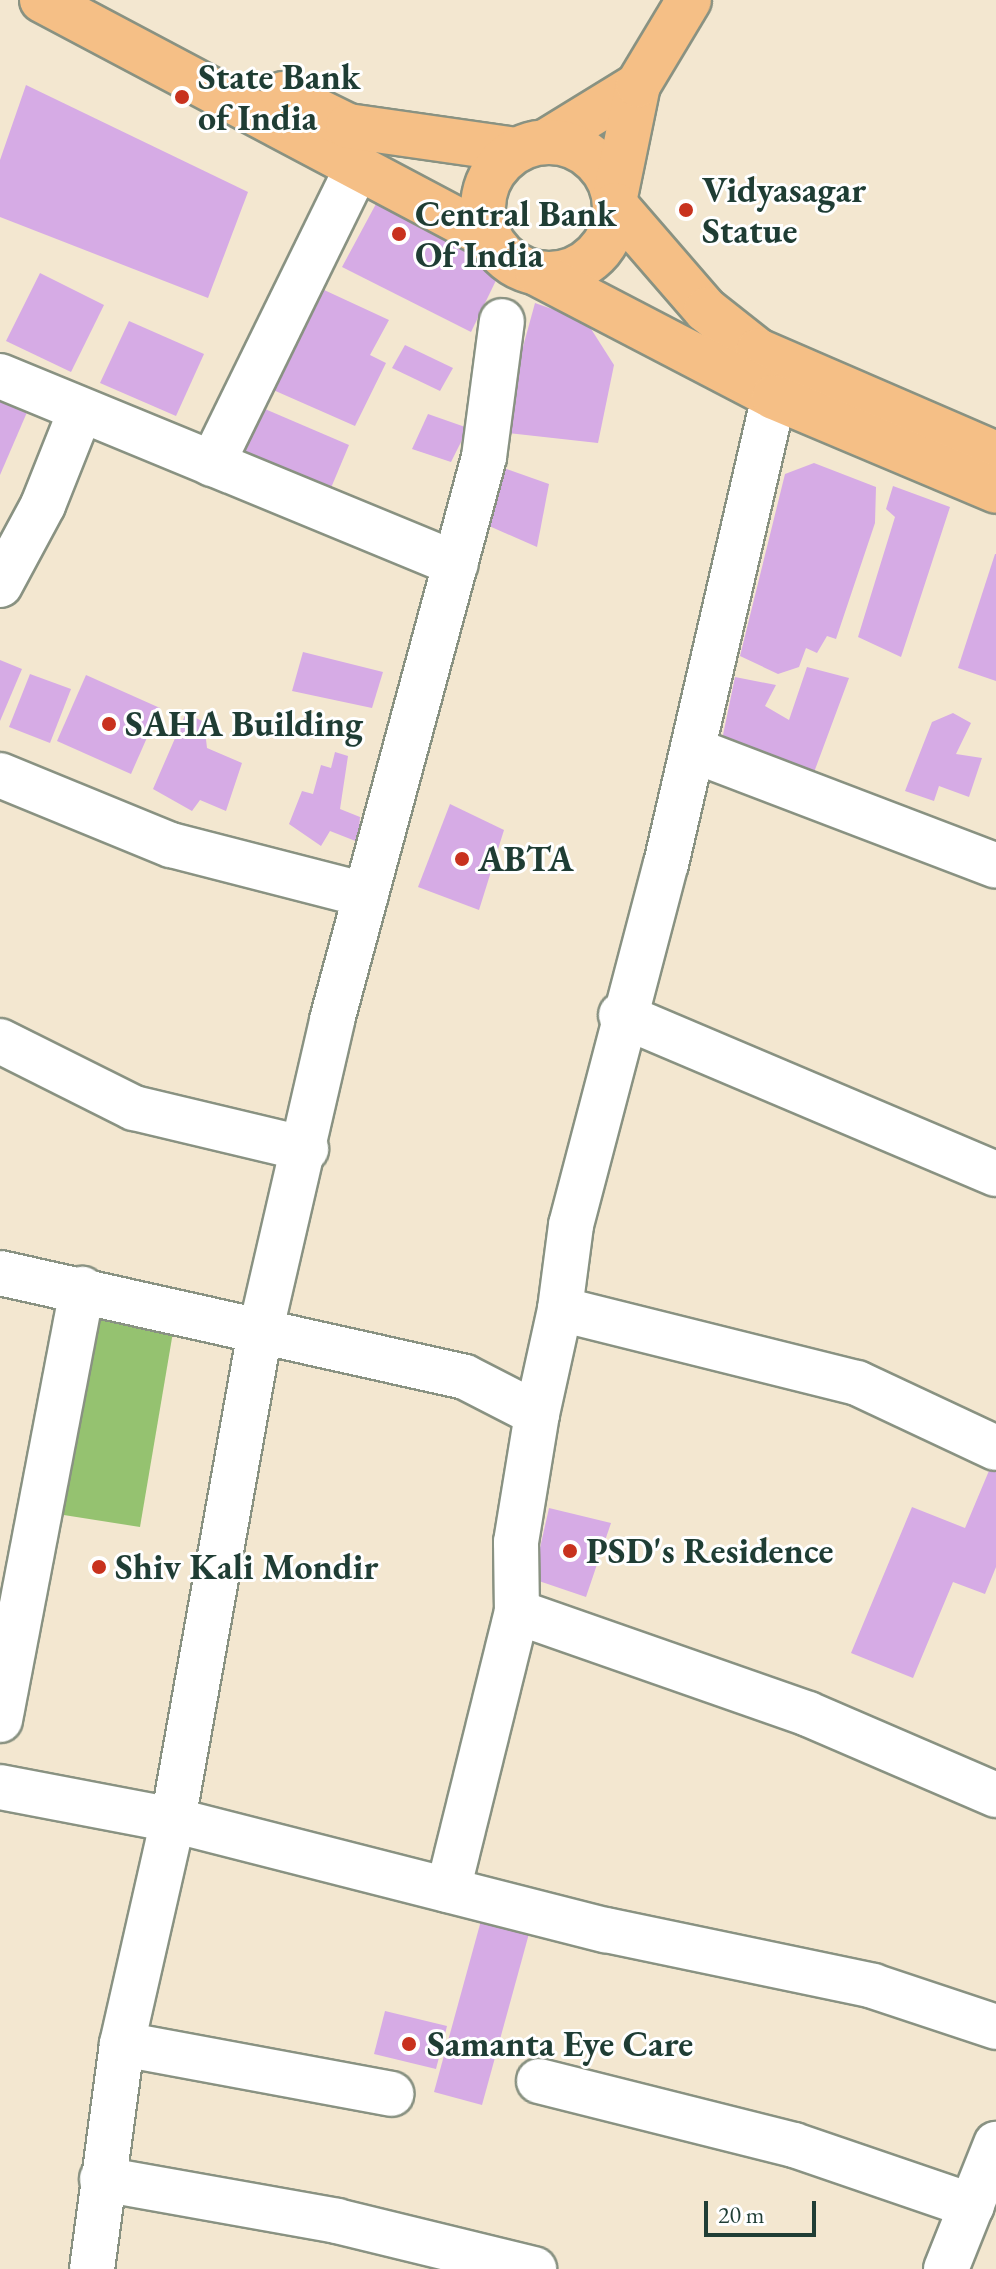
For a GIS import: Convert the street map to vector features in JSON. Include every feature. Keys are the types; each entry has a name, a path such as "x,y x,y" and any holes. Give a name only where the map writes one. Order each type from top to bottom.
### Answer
{"main road":[{"path":"42,0 489,237 509,261 774,397 996,491"},
{"path":"108,0 348,126 578,148 603,168 615,201 706,310 758,351 996,454"},
{"path":"538,274 570,271 596,255 613,228 615,201 638,85 689,0"},
{"path":"489,237 485,188 532,146 638,85"}],"street":[{"path":"212,464 358,166"},
{"path":"92,2269 122,2044 173,1820 260,1333 366,895 456,564 497,395 502,321"},
{"path":"0,376 80,412 456,564"},
{"path":"448,1890 517,1612 516,1542 537,1414 560,1309 571,1225 621,1015 693,750 774,397"},
{"path":"0,585 43,505 80,412"},
{"path":"693,750 996,866"},
{"path":"0,775 171,845 366,895"},
{"path":"621,1015 996,1174"},
{"path":"0,1041 134,1108 306,1149"},
{"path":"0,1275 82,1289 260,1333 465,1377 537,1414"},
{"path":"0,1720 82,1289"},
{"path":"560,1309 857,1383 996,1448"},
{"path":"517,1612 808,1714 996,1795"},
{"path":"0,1787 173,1820 448,1890 873,1986 996,2027"},
{"path":"122,2044 391,2094"},
{"path":"539,2081 794,2145 972,2206"},
{"path":"946,2269 996,2144"},
{"path":"102,2179 337,2221 534,2269"}],"green space":[{"path":"75,1312 173,1332 140,1527 32,1510"}],"building":[{"path":"26,85 248,192 208,298 0,217 0,160"},
{"name":"Central Bank Of India","path":"377,202 502,268 471,332 342,267"},
{"path":"40,273 104,305 71,372 6,341"},
{"path":"322,289 389,320 370,355 386,363 355,426 271,389"},
{"path":"535,303 586,321 614,365 598,443 507,433 504,416"},
{"path":"129,321 204,354 176,416 100,383"},
{"path":"405,345 453,368 440,391 392,368"},
{"path":"0,390 31,403 0,475"},
{"path":"258,406 349,445 328,495 237,456"},
{"path":"428,414 468,428 451,462 412,449"},
{"path":"814,463 876,487 875,523 836,639 827,636 817,653 806,648 799,667 778,674 740,656 785,474"},
{"path":"498,466 549,484 537,547 480,522"},
{"path":"893,486 950,507 901,657 858,637 895,517 886,509"},
{"path":"996,554 996,681 958,668"},
{"path":"303,652 383,672 372,708 292,691"},
{"path":"0,660 22,669 0,721"},
{"path":"807,667 849,678 813,775 737,749 723,735 735,677 776,685 765,706 789,720"},
{"path":"30,674 71,689 50,743 9,727"},
{"name":"SAHA Building","path":"86,675 160,708 131,774 57,741"},
{"path":"186,713 204,722 207,748 242,763 226,811 200,800 192,811 153,789"},
{"path":"953,713 971,723 956,754 982,758 969,797 939,786 934,801 905,791 932,722"},
{"path":"335,752 348,756 340,809 360,817 358,842 330,831 321,846 289,824 302,791 313,794 321,765 331,768"},
{"name":"ABTA","path":"450,804 504,830 479,910 418,887"},
{"path":"996,1454 996,1567 985,1594 953,1582 913,1678 851,1653 912,1507 965,1528"},
{"name":"PSD's Residence","path":"549,1508 611,1523 586,1597 533,1579"},
{"path":"485,1906 533,1919 482,2105 434,2092"},
{"path":"385,2011 447,2026 436,2069 374,2054"}],"place":[{"name":"State Bank of India","path":"182,97"},
{"name":"Vidyasagar Statue","path":"686,210"},
{"name":"Central Bank Of India","path":"399,234"},
{"name":"SAHA Building","path":"109,724"},
{"name":"ABTA","path":"462,859"},
{"name":"PSD's Residence","path":"570,1551"},
{"name":"Shiv Kali Mondir","path":"99,1567"},
{"name":"Samanta Eye Care","path":"409,2044"}]}
